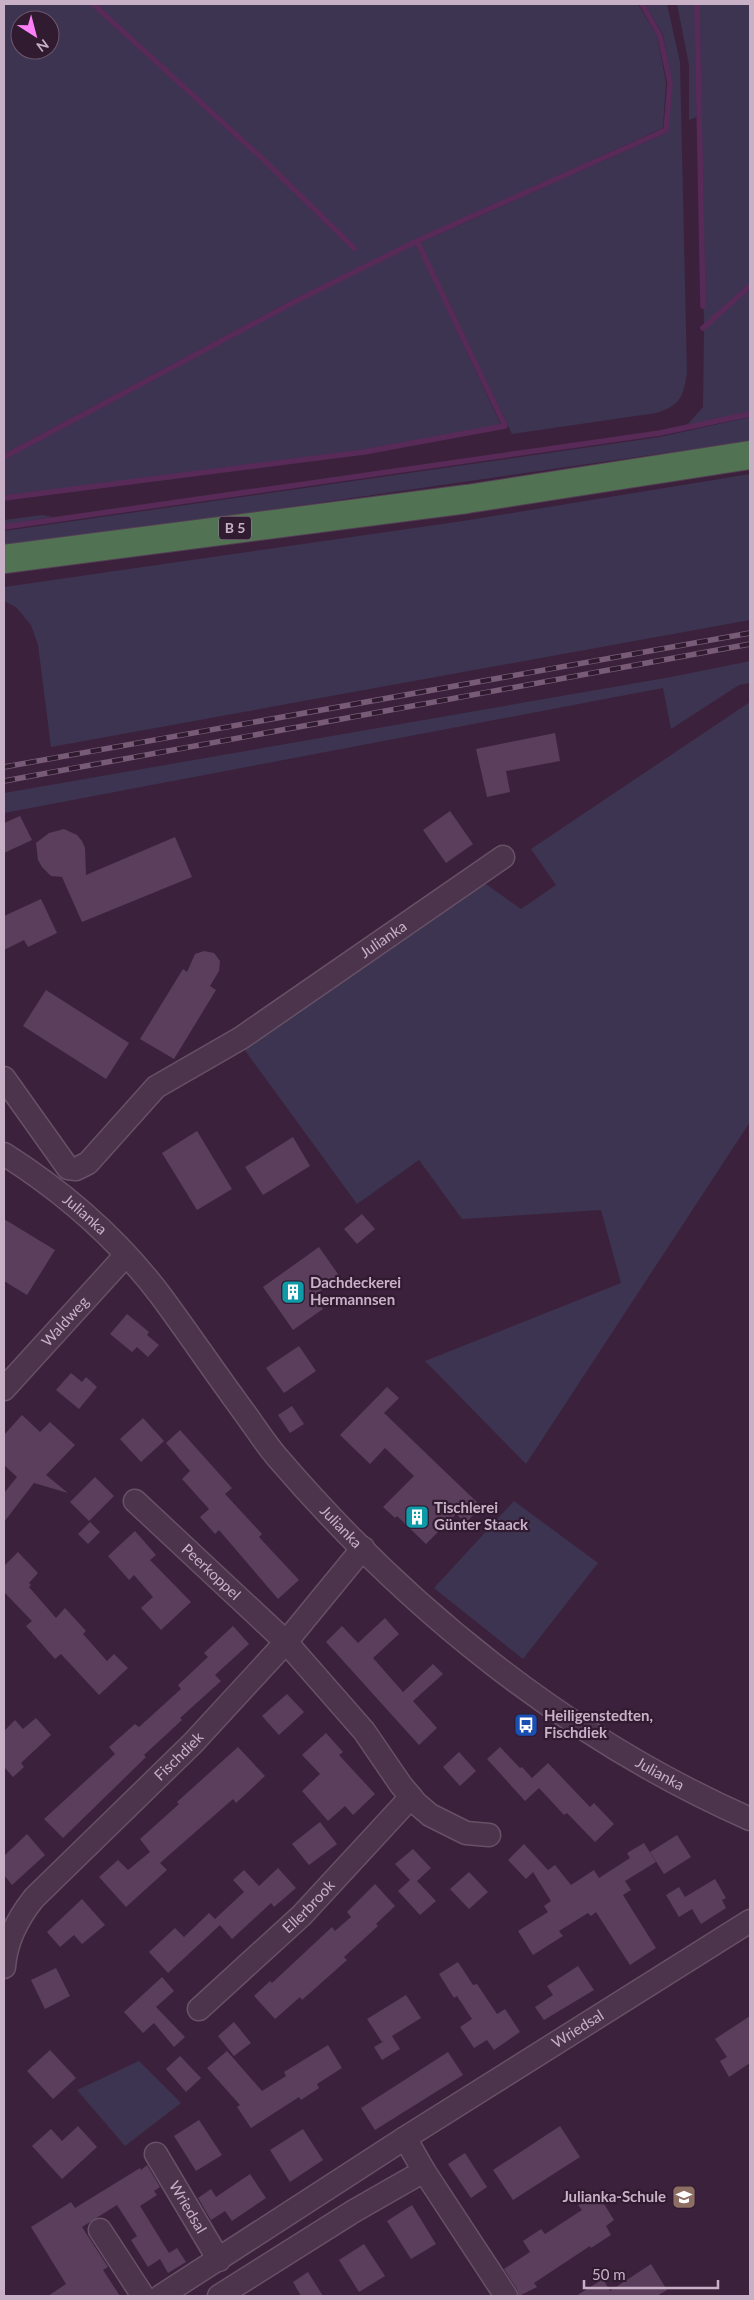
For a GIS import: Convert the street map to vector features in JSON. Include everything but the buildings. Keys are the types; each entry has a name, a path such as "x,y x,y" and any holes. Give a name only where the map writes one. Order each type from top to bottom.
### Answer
{"highway":[{"name":"B 5","path":"4,559 467,499 750,455"}],"street":[{"name":"Julianka","path":"4,1078 68,1168 76,1169 88,1163 156,1087 242,1038 504,857"},
{"name":"Julianka","path":"4,1154 59,1191 107,1233 160,1295 276,1455 363,1548 425,1608 541,1700 634,1760 750,1819"},
{"name":"Waldweg","path":"4,1389 126,1255"},
{"name":"Peerkoppel","path":"135,1501 286,1642"},
{"name":"Fischdiek","path":"4,1967 7,1944 14,1928 34,1898 154,1783 286,1642 363,1548"},
{"path":"286,1642 364,1731 411,1797 438,1820 466,1833 489,1835"},
{"name":"Ellerbrook","path":"199,2009 302,1915 411,1797"},
{"name":"Wriedsal","path":"162,2296 405,2138 750,1920"},
{"path":"405,2138 424,2171 506,2296"},
{"name":"Wriedsal","path":"156,2154 219,2260"},
{"path":"219,2296 354,2211 424,2171"},
{"path":"100,2230 143,2296"}],"shaded area":[{"path":"4,4 638,4 657,36 666,82 663,128 416,240 298,297 4,454"},
{"path":"645,4 667,4 680,62 687,373 684,388 676,403 656,413 512,434 419,243 668,132 672,83 663,35"},
{"path":"677,4 695,4 697,117 689,120 689,65"},
{"path":"698,4 750,4 750,284 704,325"},
{"path":"416,243 501,425 364,450 4,497 4,459 298,301"},
{"path":"750,289 750,413 687,425 703,407 704,329"},
{"path":"750,417 750,440 4,548 4,531 660,437"},
{"path":"750,474 750,620 51,747 38,645 31,625 16,607 4,601 4,587 463,521"},
{"path":"42,515 53,517 4,525 4,520"},
{"path":"750,661 750,683 739,685 671,729 663,688 4,813 4,793 671,677"},
{"path":"750,702 750,1122 526,1464 425,1361 621,1283 601,1210 462,1219 419,1160 357,1204 244,1049 483,882 521,909 556,885 531,849"},
{"path":"514,1501 598,1563 523,1659 434,1588"},
{"path":"139,2061 181,2103 125,2146 77,2090"}],"waterway":[{"path":"93,4 266,162 354,248"},
{"path":"4,457 298,300 417,241 666,130 670,83 660,36 642,4"},
{"path":"697,4 703,306"},
{"path":"4,498 364,452 505,426 417,241"},
{"path":"703,328 750,286"},
{"path":"4,527 660,433 750,414"}],"railway":[{"path":"4,767 750,633"},
{"path":"4,781 750,644"}],"place":[{"name":"Dachdeckerei Hermannsen","path":"293,1292"},
{"name":"Tischlerei Günter Staack","path":"417,1517"},
{"name":"Heiligenstedten, Fischdiek","path":"526,1725"},
{"name":"Julianka-Schule","path":"684,2197"}]}
